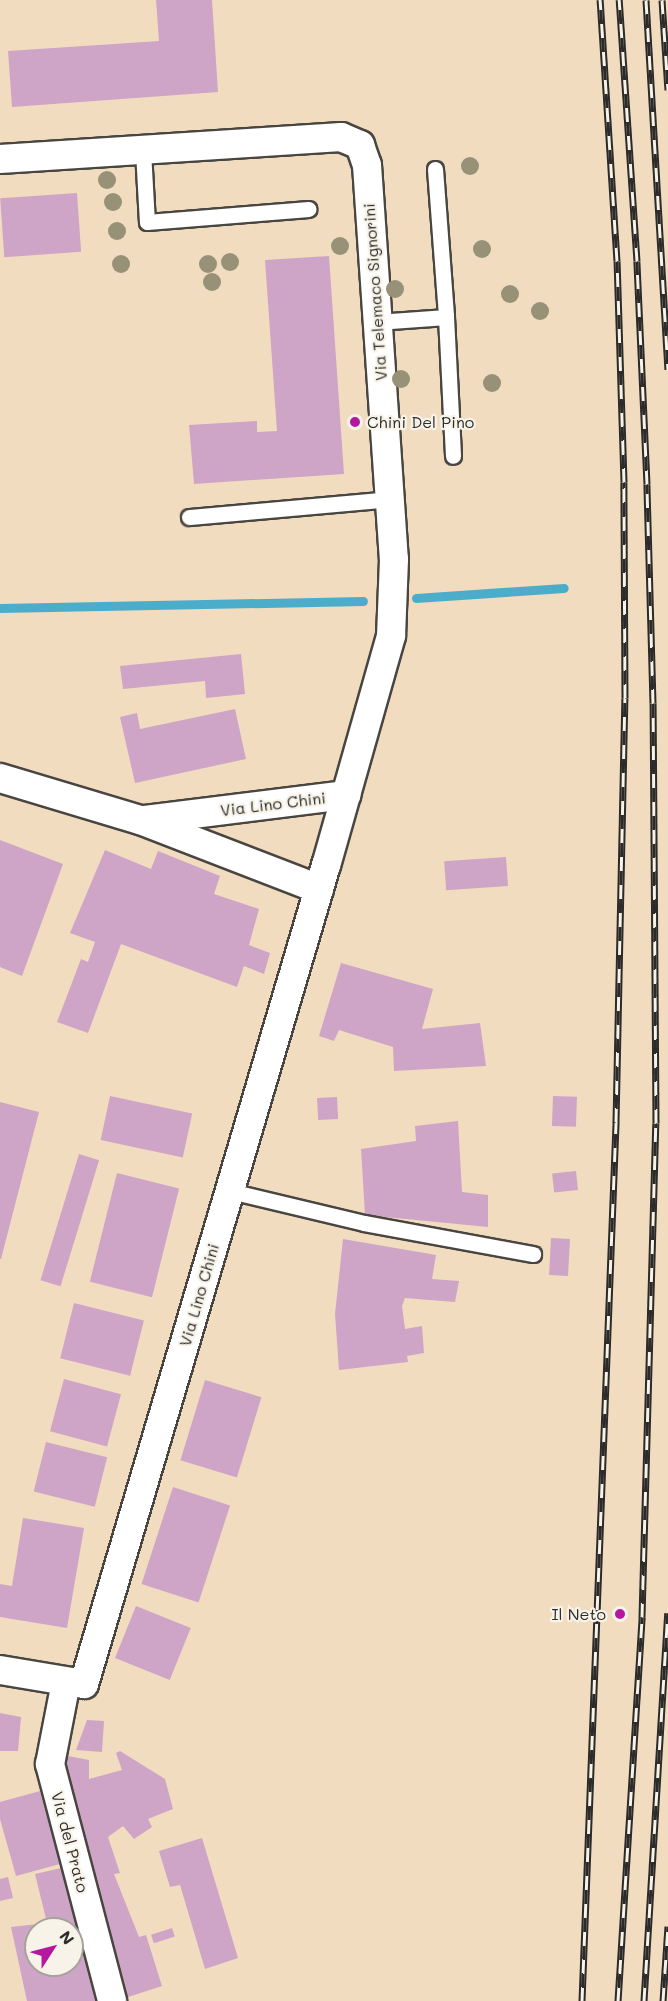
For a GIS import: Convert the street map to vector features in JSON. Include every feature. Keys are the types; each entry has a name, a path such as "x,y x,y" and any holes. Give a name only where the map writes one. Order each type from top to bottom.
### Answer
{"street":[{"name":"Via Telemaco Signorini","path":"0,159 341,137 360,145 365,155 366,165 392,499 394,559 392,636 346,795"},
{"name":"Via Lino Chini","path":"0,778 140,820 319,889"},
{"name":"Via Lino Chini","path":"66,1682 84,1684 346,795 140,820"},
{"path":"0,1670 66,1682"},
{"name":"Via del Prato","path":"66,1682 50,1764 112,2001"}],"lane":[{"path":"143,151 147,222 308,209"},
{"path":"435,169 453,456"},
{"path":"377,322 446,317"},
{"path":"189,517 392,499"},
{"path":"230,1191 364,1222 532,1254"}],"building":[{"path":"156,0 212,0 218,92 12,107 8,51 159,41"},
{"path":"77,193 81,252 4,257 0,198"},
{"path":"329,256 344,474 194,484 189,425 257,421 257,432 277,431 265,260"},
{"path":"241,654 245,694 206,698 205,681 123,689 120,666"},
{"path":"235,709 246,759 135,783 120,717 137,713 140,729"},
{"path":"0,840 63,864 22,976 0,967"},
{"path":"105,850 151,869 158,851 220,876 214,894 259,909 249,945 270,953 264,974 244,966 237,987 121,944 88,1033 57,1022 81,959 88,962 95,942 70,933"},
{"path":"506,857 508,886 446,890 444,861"},
{"path":"341,963 433,989 422,1029 480,1023 486,1066 394,1071 393,1047 339,1030 334,1041 319,1036"},
{"path":"110,1096 192,1113 183,1157 101,1140"},
{"path":"553,1096 577,1097 576,1127 552,1126"},
{"path":"337,1097 338,1119 318,1120 317,1098"},
{"path":"0,1102 39,1112 1,1259 0,1259"},
{"path":"458,1121 462,1192 488,1195 488,1227 365,1215 361,1149 416,1141 415,1126"},
{"path":"79,1154 99,1160 60,1286 40,1280"},
{"path":"576,1171 578,1190 554,1192 552,1174"},
{"path":"117,1173 179,1188 152,1297 90,1282"},
{"path":"551,1238 570,1239 568,1276 549,1275"},
{"path":"343,1239 436,1255 432,1279 459,1281 455,1302 405,1298 402,1306 405,1329 422,1326 424,1353 407,1356 408,1362 339,1370 335,1314"},
{"path":"74,1303 144,1320 130,1376 60,1358"},
{"path":"64,1379 121,1394 107,1446 50,1431"},
{"path":"205,1380 261,1397 237,1478 180,1460"},
{"path":"46,1442 107,1457 95,1507 34,1491"},
{"path":"173,1487 230,1506 199,1603 141,1584"},
{"path":"23,1518 84,1528 67,1628 0,1617 0,1584 12,1586"},
{"path":"136,1606 191,1628 170,1680 115,1658"},
{"path":"0,1713 21,1717 18,1751 0,1751"},
{"path":"87,1720 104,1721 102,1752 76,1750"},
{"path":"120,1751 165,1779 173,1809 148,1819 152,1827 134,1839 123,1826 108,1837 120,1873 114,1874 139,1937 146,1935 162,1986 119,2000 64,1770 68,1756 89,1760 89,1779 122,1770 116,1753"},
{"path":"40,1791 60,1864 16,1876 0,1819 0,1802"},
{"path":"202,1838 238,1958 205,1969 180,1885 170,1887 159,1851"},
{"path":"61,1868 74,1917 46,1917 35,1874"},
{"path":"8,1877 13,1898 0,1901 0,1879"},
{"path":"24,1926 24,1977 84,1977 84,1953 97,2001 27,2001 11,1927"},
{"path":"172,1928 175,1937 154,1943 151,1935"}],"waterway":[{"path":"416,598 564,588"},
{"path":"0,608 363,601"}],"railway":[{"path":"582,2001 616,1122 625,698 624,482 617,261 600,0"},
{"path":"618,2001 642,1617 656,1123 653,703 647,484 637,261 619,0"},
{"path":"646,0 668,369"},
{"path":"662,0 668,90"},
{"path":"644,2001 668,1613"},
{"path":"663,2001 668,1926"}],"place":[{"name":"Chini Del Pino","path":"355,422"},
{"name":"Il Neto","path":"620,1614"}]}
